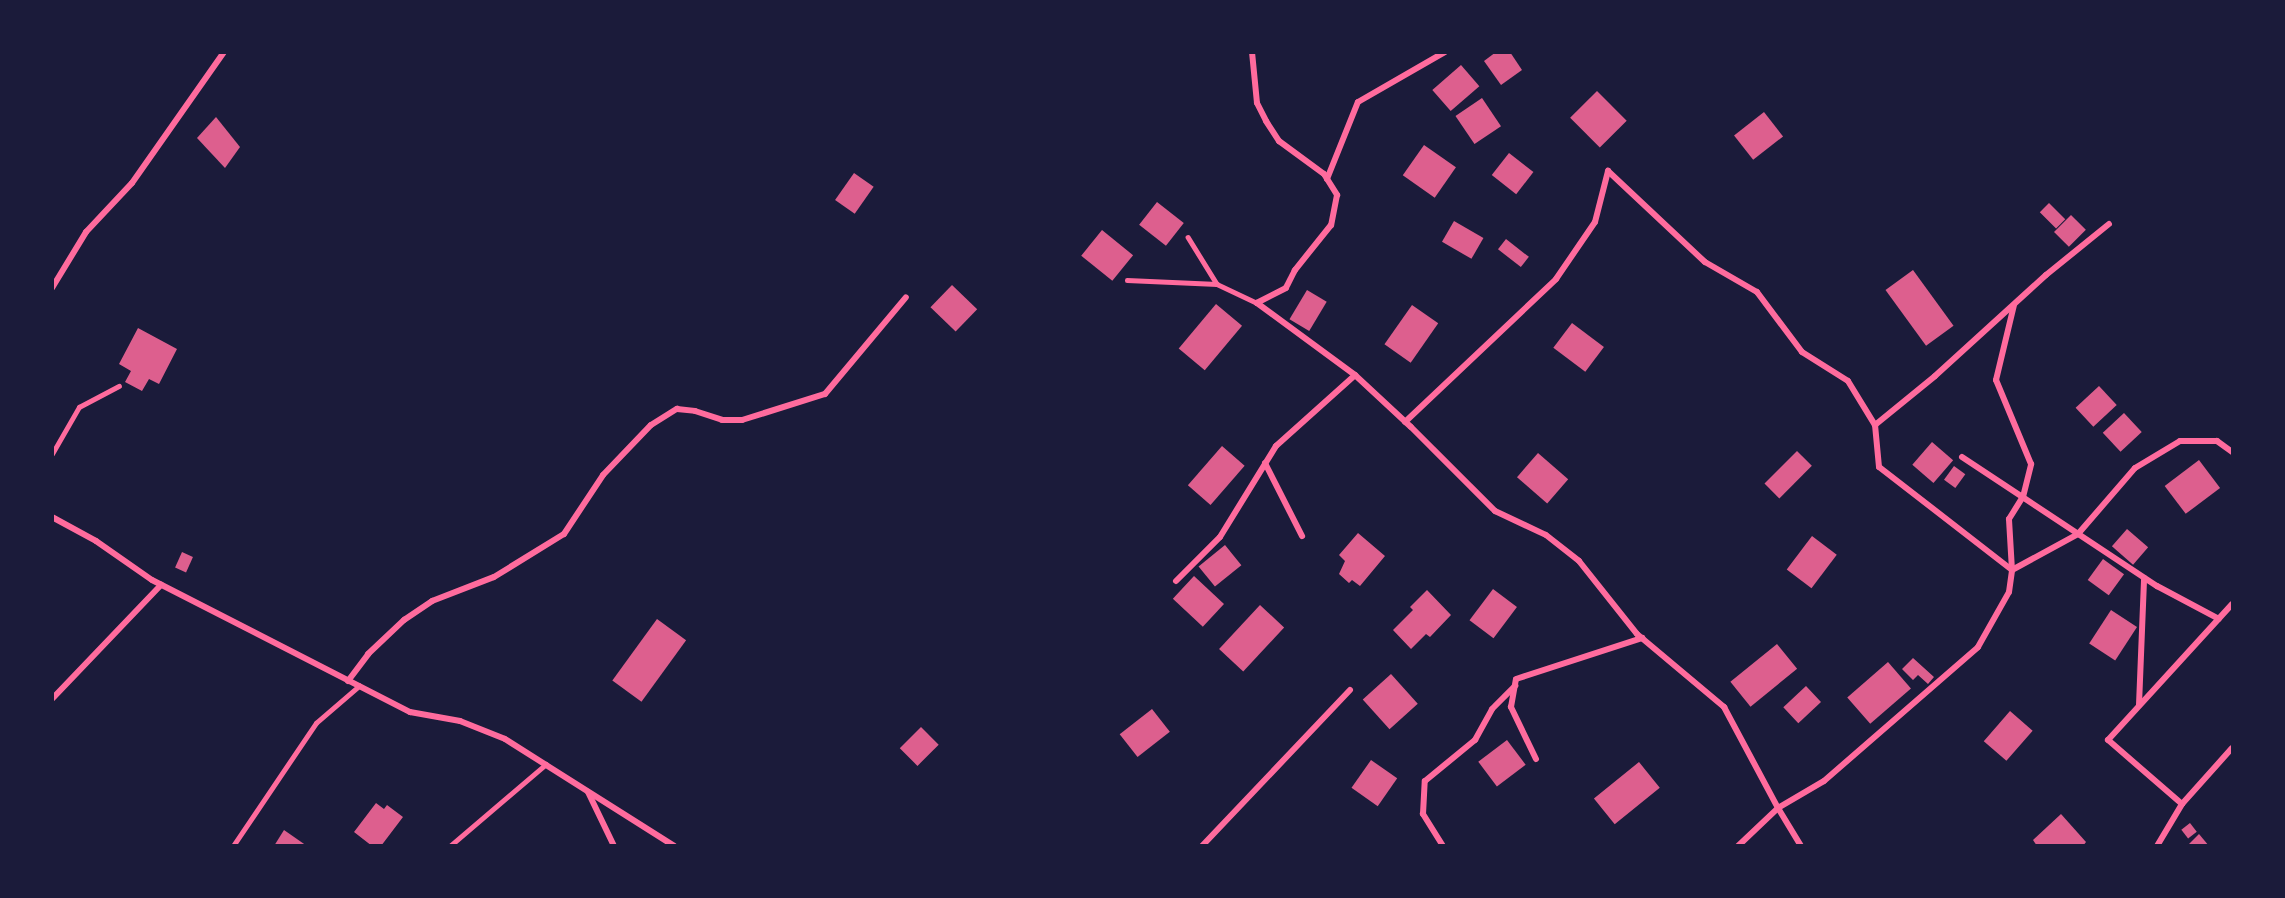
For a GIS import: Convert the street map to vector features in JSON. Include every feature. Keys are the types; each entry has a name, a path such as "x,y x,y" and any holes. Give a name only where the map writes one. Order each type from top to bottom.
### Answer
{"street":[{"path":"52,288 86,232 132,183 224,52"},
{"path":"1252,52 1257,103 1266,122 1279,141 1327,179 1337,195 1331,225 1294,270 1286,288 1257,303 1355,375 1406,422 1495,511 1546,535 1579,561 1642,638 1724,707 1801,846"},
{"path":"1327,179 1358,102 1445,52"},
{"path":"1406,422 1556,279 1595,222 1608,171 1705,262 1757,292 1802,352 1848,381 1875,424 1880,467 2012,570"},
{"path":"1875,424 1935,376 2109,224"},
{"path":"348,681 368,654 404,620 432,601 494,577 564,534 603,475 623,451 651,425 677,409 695,411 722,420 742,420 825,394 906,297"},
{"path":"1738,846 1778,808 1824,781 1978,647 2009,592 2012,570 2009,519 2023,497 2031,464 1996,380 2014,305"},
{"path":"1176,581 1220,537 1276,446 1355,375"},
{"path":"2012,570 2078,534 2135,468 2180,441 2217,441 2232,452"},
{"path":"1962,457 2144,578 2218,619"},
{"path":"1265,463 1302,536"},
{"path":"52,517 96,541 161,585 410,712 460,721 505,739 674,846"},
{"path":"2139,705 2144,578"},
{"path":"52,699 161,585"},
{"path":"2182,804 2108,740 2232,604"},
{"path":"1536,759 1512,707 1516,679 1642,638"},
{"path":"1443,846 1423,814 1425,781 1475,740 1492,709 1515,686"},
{"path":"1202,846 1350,690"},
{"path":"2157,846 2182,804 2232,748"},
{"path":"587,790 614,846"}],"lane":[{"path":"1188,237 1217,284"},
{"path":"1127,280 1217,284 1257,303"},
{"path":"52,454 79,407 118,386"},
{"path":"233,846 316,723 359,686"},
{"path":"450,846 546,764"}],"building":[{"path":"1496,52 1510,52 1522,70 1501,85 1484,61"},
{"path":"1461,65 1479,86 1451,111 1432,90"},
{"path":"1597,91 1627,121 1600,148 1570,118"},
{"path":"1482,98 1501,126 1474,144 1455,116"},
{"path":"1764,112 1783,136 1753,160 1734,135"},
{"path":"216,117 240,147 225,168 197,138"},
{"path":"1424,145 1456,167 1435,198 1403,175"},
{"path":"1509,153 1533,172 1516,194 1492,175"},
{"path":"854,173 874,187 855,214 835,200"},
{"path":"1157,202 1184,223 1166,246 1139,225"},
{"path":"2049,203 2065,219 2056,228 2040,212"},
{"path":"2071,215 2086,230 2069,247 2054,232"},
{"path":"1454,221 1483,238 1471,259 1442,242"},
{"path":"1102,230 1133,255 1112,281 1081,256"},
{"path":"1506,239 1529,257 1521,267 1498,249"},
{"path":"1913,270 1954,326 1926,346 1885,290"},
{"path":"952,285 977,309 956,332 930,307"},
{"path":"1307,290 1327,302 1309,331 1289,319"},
{"path":"1216,304 1242,326 1205,370 1179,348"},
{"path":"1412,305 1438,323 1411,363 1384,344"},
{"path":"1572,323 1604,347 1585,372 1553,348"},
{"path":"138,328 177,349 159,384 149,379 142,391 125,382 131,371 119,364"},
{"path":"2099,386 2117,405 2093,427 2076,408"},
{"path":"2124,413 2142,432 2121,452 2103,433"},
{"path":"1932,442 1953,460 1933,483 1912,465"},
{"path":"1222,446 1245,466 1211,505 1188,485"},
{"path":"1797,451 1812,466 1779,498 1764,484"},
{"path":"1538,453 1568,479 1547,503 1517,477"},
{"path":"2199,460 2220,488 2186,514 2165,486"},
{"path":"1954,466 1965,474 1955,488 1944,480"},
{"path":"2127,529 2148,547 2133,565 2112,546"},
{"path":"1358,533 1385,556 1360,586 1352,580 1349,583 1339,574 1345,561 1339,555"},
{"path":"1812,536 1837,555 1811,588 1787,570"},
{"path":"1225,545 1241,565 1215,587 1199,566"},
{"path":"182,552 193,557 186,572 175,568"},
{"path":"2103,559 2124,574 2109,595 2088,580"},
{"path":"1194,576 1224,604 1203,627 1173,599"},
{"path":"1493,589 1517,607 1493,638 1470,620"},
{"path":"1427,590 1451,615 1430,637 1426,634 1411,649 1393,630 1413,610 1410,607"},
{"path":"1260,605 1284,628 1243,671 1219,649"},
{"path":"2111,610 2137,627 2115,660 2089,644"},
{"path":"657,619 686,640 641,702 612,680"},
{"path":"1777,644 1797,669 1751,707 1730,682"},
{"path":"1913,658 1934,677 1928,684 1918,675 1913,680 1902,669"},
{"path":"1888,662 1911,688 1870,724 1847,697"},
{"path":"1391,674 1418,704 1390,729 1363,699"},
{"path":"1806,686 1821,702 1798,723 1783,707"},
{"path":"1152,709 1170,732 1138,757 1120,734"},
{"path":"2010,711 2033,731 2006,761 1984,741"},
{"path":"921,727 939,745 917,766 900,748"},
{"path":"1507,740 1526,765 1497,786 1478,762"},
{"path":"1371,760 1397,778 1378,806 1351,788"},
{"path":"1639,762 1660,788 1615,824 1594,799"},
{"path":"376,803 384,809 387,805 403,817 381,846 372,846 354,832"},
{"path":"2061,814 2086,842 2083,846 2037,846 2033,840"},
{"path":"2190,823 2197,832 2188,838 2181,830"},
{"path":"284,830 307,846 274,846"},
{"path":"2199,834 2209,846 2187,846"}]}
